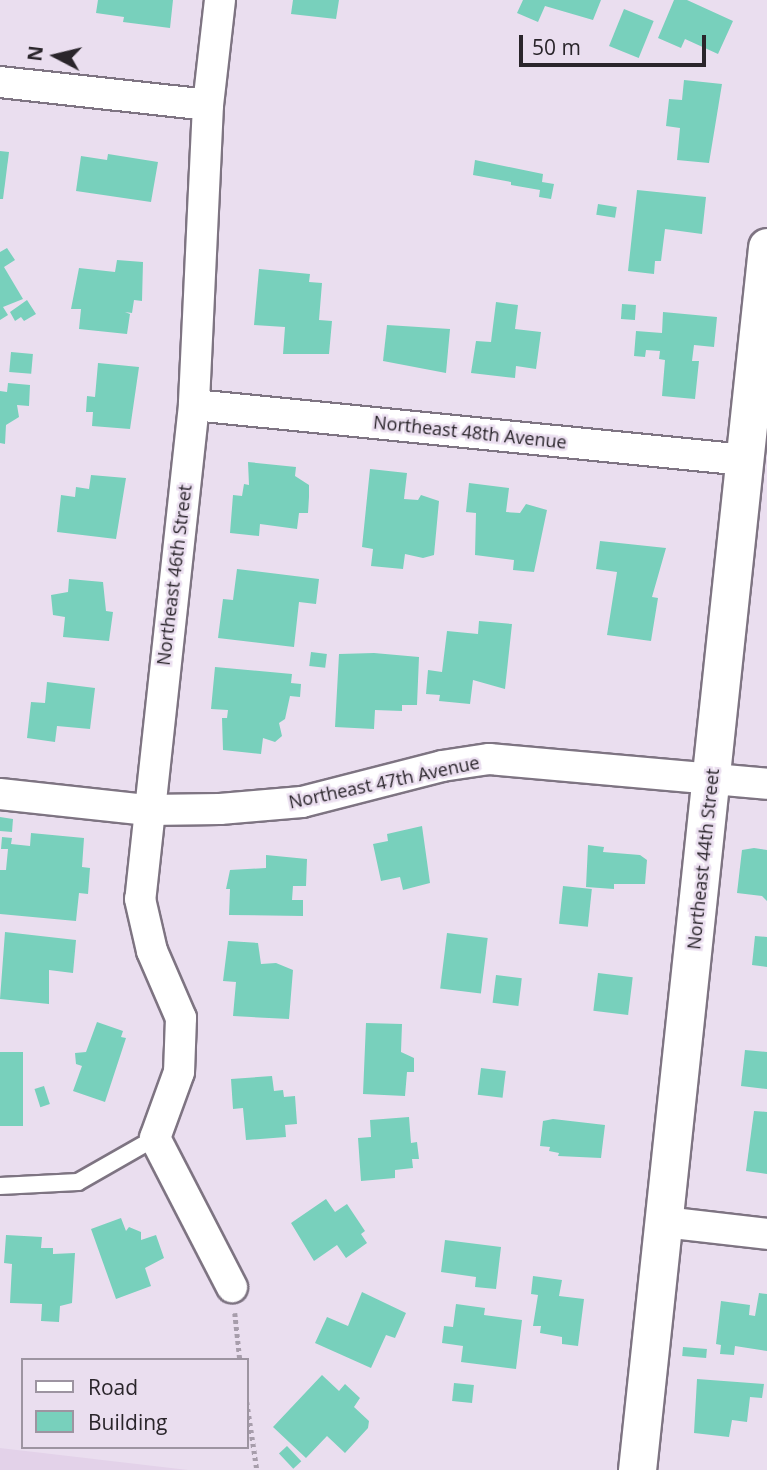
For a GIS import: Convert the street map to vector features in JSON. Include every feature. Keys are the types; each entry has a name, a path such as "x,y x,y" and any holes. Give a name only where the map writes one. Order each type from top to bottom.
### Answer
{"street":[{"name":"Northeast 46th Street","path":"155,1138 179,1072 181,1018 152,951 140,899 194,405 208,105 220,0"},
{"path":"0,82 208,105"},
{"name":"Northeast 44th Street","path":"636,1470 767,247"},
{"name":"Northeast 48th Avenue","path":"194,405 746,460"},
{"name":"Northeast 47th Avenue","path":"0,793 148,810 302,802 442,766 489,759 767,784"},
{"path":"155,1138 232,1287"},
{"path":"664,1222 767,1234"}],"lane":[{"path":"0,1186 78,1182 155,1138"}],"path":[{"path":"232,1287 240,1358"},
{"path":"248,1409 257,1470"}],"shaded area":[{"path":"0,1448 188,1470 0,1470"}],"building":[{"path":"98,0 173,0 170,28 123,22 124,17 96,13"},
{"path":"293,0 339,0 336,19 291,14"},
{"path":"523,0 601,0 593,20 545,6 538,22 517,13"},
{"path":"674,0 687,0 733,21 718,54 685,39 681,48 658,38"},
{"path":"624,9 654,21 639,58 609,46"},
{"path":"684,80 722,84 709,163 677,160 680,128 666,126 669,99 682,100"},
{"path":"0,151 9,152 3,199 0,199"},
{"path":"108,154 158,162 151,202 76,191 81,156 107,160"},
{"path":"475,160 543,174 542,182 554,184 551,199 539,197 540,190 473,175"},
{"path":"637,190 706,197 702,234 665,229 661,261 655,261 654,274 628,271"},
{"path":"598,204 617,207 615,218 596,215"},
{"path":"7,248 15,260 4,267 23,299 3,307 8,315 0,320 0,252"},
{"path":"117,260 143,262 142,301 134,300 132,313 125,312 130,314 127,334 79,329 81,309 71,309 79,268 115,272"},
{"path":"259,269 310,274 309,282 322,283 319,320 332,321 329,354 283,354 285,327 254,325"},
{"path":"27,300 36,314 24,321 21,317 15,321 10,312"},
{"path":"496,302 518,305 515,329 541,332 536,369 516,366 515,378 471,373 476,341 491,342"},
{"path":"622,304 636,305 635,320 621,319"},
{"path":"663,312 717,317 714,347 694,345 692,361 699,361 695,399 662,396 665,360 659,359 660,351 646,350 645,357 634,356 636,331 662,333"},
{"path":"387,325 450,329 446,373 383,361"},
{"path":"11,352 33,354 31,374 9,372"},
{"path":"98,363 139,367 130,429 92,426 93,412 86,412 87,396 95,397"},
{"path":"8,383 30,385 29,406 17,405 19,417 6,425 5,444 0,443 0,391 7,392"},
{"path":"248,462 296,467 295,476 309,485 308,513 299,513 297,529 260,524 259,536 230,533 233,495 242,496 244,484 249,485"},
{"path":"370,469 407,473 404,499 418,500 421,495 439,501 434,555 423,558 405,554 403,569 371,566 373,549 362,547"},
{"path":"91,475 126,478 116,539 57,532 61,495 75,497 76,487 89,489"},
{"path":"469,483 509,488 506,512 520,513 526,504 547,510 534,572 513,570 514,560 475,555 476,513 466,512"},
{"path":"600,541 666,548 652,597 658,598 651,641 607,635 617,572 596,569"},
{"path":"237,569 319,579 316,604 299,602 294,647 218,638 223,599 233,600"},
{"path":"69,579 103,582 106,611 113,612 109,641 63,637 65,617 53,615 51,595 68,592"},
{"path":"479,621 512,624 505,689 473,680 470,704 439,701 440,695 426,694 428,670 442,672 447,631 478,634"},
{"path":"311,652 327,654 325,668 309,666"},
{"path":"374,653 419,657 417,705 402,705 402,711 375,710 374,729 335,727 339,654"},
{"path":"215,667 292,674 291,683 301,684 300,697 290,696 285,719 279,723 282,736 275,742 263,738 261,754 223,750 222,718 227,718 228,710 211,709"},
{"path":"47,682 95,688 90,729 57,726 55,742 27,738 31,702 45,703"},
{"path":"0,817 13,819 12,832 0,831"},
{"path":"422,826 430,883 403,890 400,877 381,881 373,844 388,841 387,834"},
{"path":"31,833 84,838 82,867 90,868 88,894 79,893 76,921 0,914 0,870 6,870 8,849 1,849 2,837 12,838 11,844 30,846"},
{"path":"588,845 604,847 603,852 640,855 647,860 645,884 614,884 614,889 586,887"},
{"path":"742,850 767,850 767,901 762,896 737,893"},
{"path":"266,855 307,859 306,886 293,886 292,900 303,900 303,916 229,915 230,889 226,889 230,870 266,868"},
{"path":"563,886 592,889 588,927 559,924"},
{"path":"5,932 76,940 73,973 49,970 49,1004 0,999"},
{"path":"447,933 488,938 481,994 440,989"},
{"path":"755,936 767,937 767,967 752,965"},
{"path":"228,941 258,943 261,964 276,963 293,970 289,1019 233,1016 236,982 223,981"},
{"path":"598,973 633,977 628,1015 593,1011"},
{"path":"496,975 522,978 518,1006 493,1003"},
{"path":"97,1022 123,1031 121,1037 126,1038 105,1102 73,1091 82,1066 76,1064 75,1053 86,1052"},
{"path":"366,1023 402,1024 401,1052 414,1058 414,1072 407,1072 405,1096 363,1094"},
{"path":"745,1050 767,1052 767,1089 741,1086"},
{"path":"0,1052 23,1052 23,1126 0,1126"},
{"path":"481,1068 506,1071 503,1098 478,1095"},
{"path":"272,1076 274,1091 283,1090 284,1097 295,1096 297,1124 285,1125 286,1137 246,1140 243,1108 233,1109 231,1079"},
{"path":"44,1086 50,1104 40,1107 34,1089"},
{"path":"754,1111 767,1112 767,1174 746,1171"},
{"path":"409,1117 411,1143 417,1142 419,1159 412,1159 413,1168 395,1170 395,1178 361,1181 358,1138 371,1137 370,1120"},
{"path":"553,1119 605,1125 601,1158 558,1156 559,1153 549,1151 550,1147 540,1146 543,1121"},
{"path":"326,1199 335,1212 347,1204 365,1231 361,1234 367,1243 346,1258 337,1245 314,1261 291,1223"},
{"path":"121,1218 126,1231 129,1227 141,1232 141,1240 156,1235 164,1258 145,1268 151,1286 116,1299 91,1229"},
{"path":"6,1235 42,1237 41,1248 53,1248 53,1254 75,1253 72,1303 60,1306 59,1322 41,1321 42,1304 10,1303 12,1264 4,1263"},
{"path":"445,1240 501,1247 496,1289 475,1287 476,1277 441,1272"},
{"path":"533,1276 562,1280 559,1296 584,1299 578,1346 562,1344 562,1337 540,1333 541,1326 533,1326 538,1295 531,1294"},
{"path":"362,1292 406,1313 395,1338 386,1335 371,1368 315,1343 327,1317 348,1326"},
{"path":"759,1293 767,1294 767,1351 735,1346 734,1355 720,1354 721,1345 716,1344 721,1301 750,1305 749,1315 755,1316"},
{"path":"456,1304 485,1308 484,1315 522,1320 516,1369 461,1362 463,1346 442,1343 444,1326 453,1327"},
{"path":"683,1347 707,1349 706,1358 682,1356"},
{"path":"322,1375 339,1391 345,1384 360,1398 354,1407 369,1421 368,1428 345,1453 327,1436 306,1458 273,1427"},
{"path":"697,1379 764,1384 762,1398 750,1397 747,1422 732,1420 729,1437 694,1433"},
{"path":"454,1383 474,1385 472,1403 452,1401"},
{"path":"287,1446 301,1461 293,1469 279,1454"}]}
